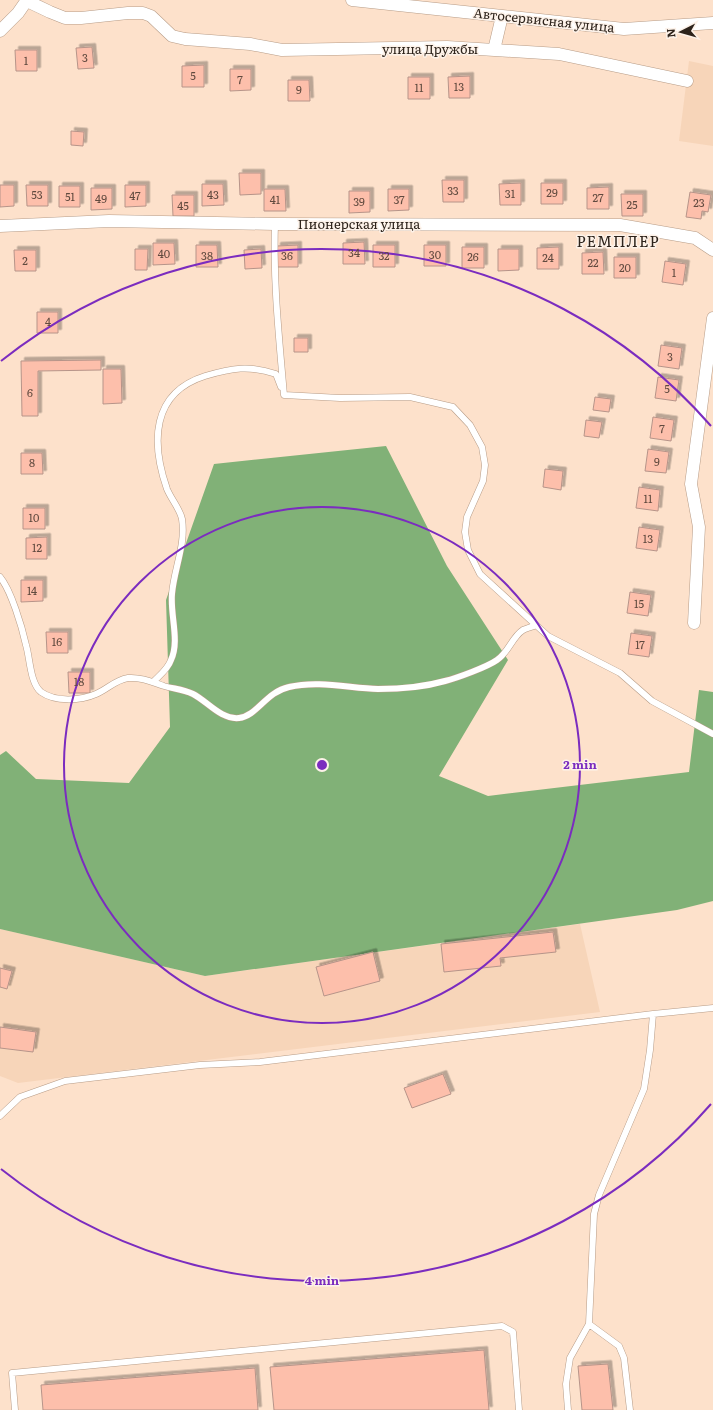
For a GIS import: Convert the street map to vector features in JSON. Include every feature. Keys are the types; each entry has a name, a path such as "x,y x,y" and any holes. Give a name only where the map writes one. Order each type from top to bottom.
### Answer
{"street":[{"path":"0,30 18,13 27,0"},
{"name":"улица Дружбы","path":"27,0 65,18 143,13 151,16 172,36 185,39 250,44 282,50 447,47 558,54 687,81"},
{"name":"Автосервисная улица","path":"352,0 624,29 713,23"},
{"path":"494,50 502,16"},
{"name":"Пионерская улица","path":"0,226 109,220 275,224 620,225 695,238 713,250"},
{"path":"694,623 699,527 691,484 713,318"}],"lane":[{"path":"275,224 274,257 276,304 284,394"},
{"path":"154,682 172,660 175,645 172,593 183,532 182,517 168,491 159,455 158,434 163,412 168,400 182,386 213,374 243,368 260,368 276,374 284,394"},
{"path":"284,394 340,398 410,397 453,407 470,424 482,447 485,465 483,481 467,517 465,532 468,550 480,574 548,636 620,673 652,701 713,734"},
{"path":"0,577 5,583 9,593 26,644 34,680 39,690 48,697 62,699 85,698 97,694 118,680 129,678 182,689 226,716 238,718 251,715 272,693 288,687 319,684 378,689 411,688 445,681 496,661 507,651 516,636 523,630 536,625"},
{"path":"0,1116 20,1097 65,1081 200,1065 260,1062 713,1008"},
{"path":"568,1410 566,1384 570,1358 589,1324 594,1214 599,1195 644,1089 650,1050 653,1014"},
{"path":"589,1324 619,1346 624,1358 630,1410"},
{"path":"15,1410 12,1372 502,1326 513,1332 520,1410"}],"shaded area":[{"path":"689,61 713,66 713,146 679,141"},
{"path":"580,924 600,1012 18,1083 0,1076 0,929 205,976"}],"green space":[{"path":"386,446 447,566 508,660 439,776 488,796 689,772 699,690 713,692 713,901 677,910 205,976 0,929 0,755 6,751 36,779 129,783 170,727 166,600 214,464"}],"building":[{"path":"92,47 94,68 78,69 76,48"},
{"path":"15,50 37,50 37,71 16,71"},
{"path":"204,65 204,87 182,87 182,66"},
{"path":"230,69 251,69 251,90 230,91"},
{"path":"470,76 470,98 449,98 448,77"},
{"path":"408,77 430,77 430,99 408,99"},
{"path":"288,80 309,80 310,101 288,101"},
{"path":"71,131 84,132 83,146 71,145"},
{"path":"239,173 261,173 261,194 240,195"},
{"path":"442,180 464,180 464,202 443,202"},
{"path":"521,183 521,205 500,205 499,184"},
{"path":"541,183 563,183 563,204 541,204"},
{"path":"202,184 223,184 224,205 202,206"},
{"path":"0,185 14,185 14,206 0,207"},
{"path":"26,185 48,185 48,206 27,206"},
{"path":"125,185 146,185 146,206 125,207"},
{"path":"59,186 80,186 80,207 59,207"},
{"path":"609,187 609,209 587,209 587,188"},
{"path":"91,188 112,188 112,209 91,210"},
{"path":"264,189 285,189 286,211 264,211"},
{"path":"388,189 409,189 409,210 388,211"},
{"path":"349,191 370,191 370,212 349,213"},
{"path":"690,192 711,195 708,212 702,211 701,219 686,217"},
{"path":"621,194 643,194 643,216 622,216"},
{"path":"172,195 194,195 194,216 173,216"},
{"path":"364,242 365,264 343,264 343,243"},
{"path":"153,243 174,243 175,264 153,265"},
{"path":"196,245 217,245 218,267 196,267"},
{"path":"298,245 298,267 277,267 277,246"},
{"path":"373,245 395,245 395,267 373,267"},
{"path":"424,245 446,245 446,266 424,266"},
{"path":"462,247 484,247 484,268 462,268"},
{"path":"559,247 559,269 537,269 537,248"},
{"path":"135,249 148,249 147,270 135,270"},
{"path":"261,249 262,268 245,269 244,250"},
{"path":"498,249 519,249 519,270 498,271"},
{"path":"14,250 36,250 36,271 15,271"},
{"path":"603,252 604,274 582,274 582,253"},
{"path":"614,257 636,257 636,278 614,278"},
{"path":"665,261 686,264 683,285 662,282"},
{"path":"37,312 58,312 58,333 37,333"},
{"path":"294,338 308,338 308,352 294,352"},
{"path":"661,345 682,348 679,369 658,366"},
{"path":"101,360 101,370 38,371 38,416 22,416 21,361"},
{"path":"103,369 121,369 122,403 103,404"},
{"path":"658,377 679,380 676,401 655,398"},
{"path":"595,397 611,399 609,412 593,410"},
{"path":"653,417 674,420 671,441 650,438"},
{"path":"586,420 602,422 599,438 584,436"},
{"path":"648,449 669,452 666,473 645,471"},
{"path":"21,453 42,453 43,474 21,474"},
{"path":"545,469 563,471 561,490 543,487"},
{"path":"639,487 660,490 658,511 636,508"},
{"path":"23,508 45,508 45,529 23,529"},
{"path":"639,527 660,530 657,551 636,548"},
{"path":"47,537 47,559 26,559 26,538"},
{"path":"21,580 43,580 43,601 21,602"},
{"path":"630,592 651,595 648,616 627,613"},
{"path":"46,632 68,632 68,653 47,653"},
{"path":"631,633 652,636 649,657 628,654"},
{"path":"68,672 90,672 90,693 69,693"},
{"path":"553,932 556,952 500,958 501,966 444,972 441,944"},
{"path":"373,952 380,981 324,996 316,967"},
{"path":"0,968 12,971 7,989 0,987"},
{"path":"0,1027 36,1032 33,1052 0,1048"},
{"path":"443,1074 451,1094 412,1108 404,1088"},
{"path":"484,1350 489,1410 274,1410 270,1367"},
{"path":"608,1364 613,1410 582,1410 578,1366"},
{"path":"255,1368 258,1410 43,1410 41,1385"}],"district":[{"name":"РЕМПЛЕР","path":"618,242"}]}
